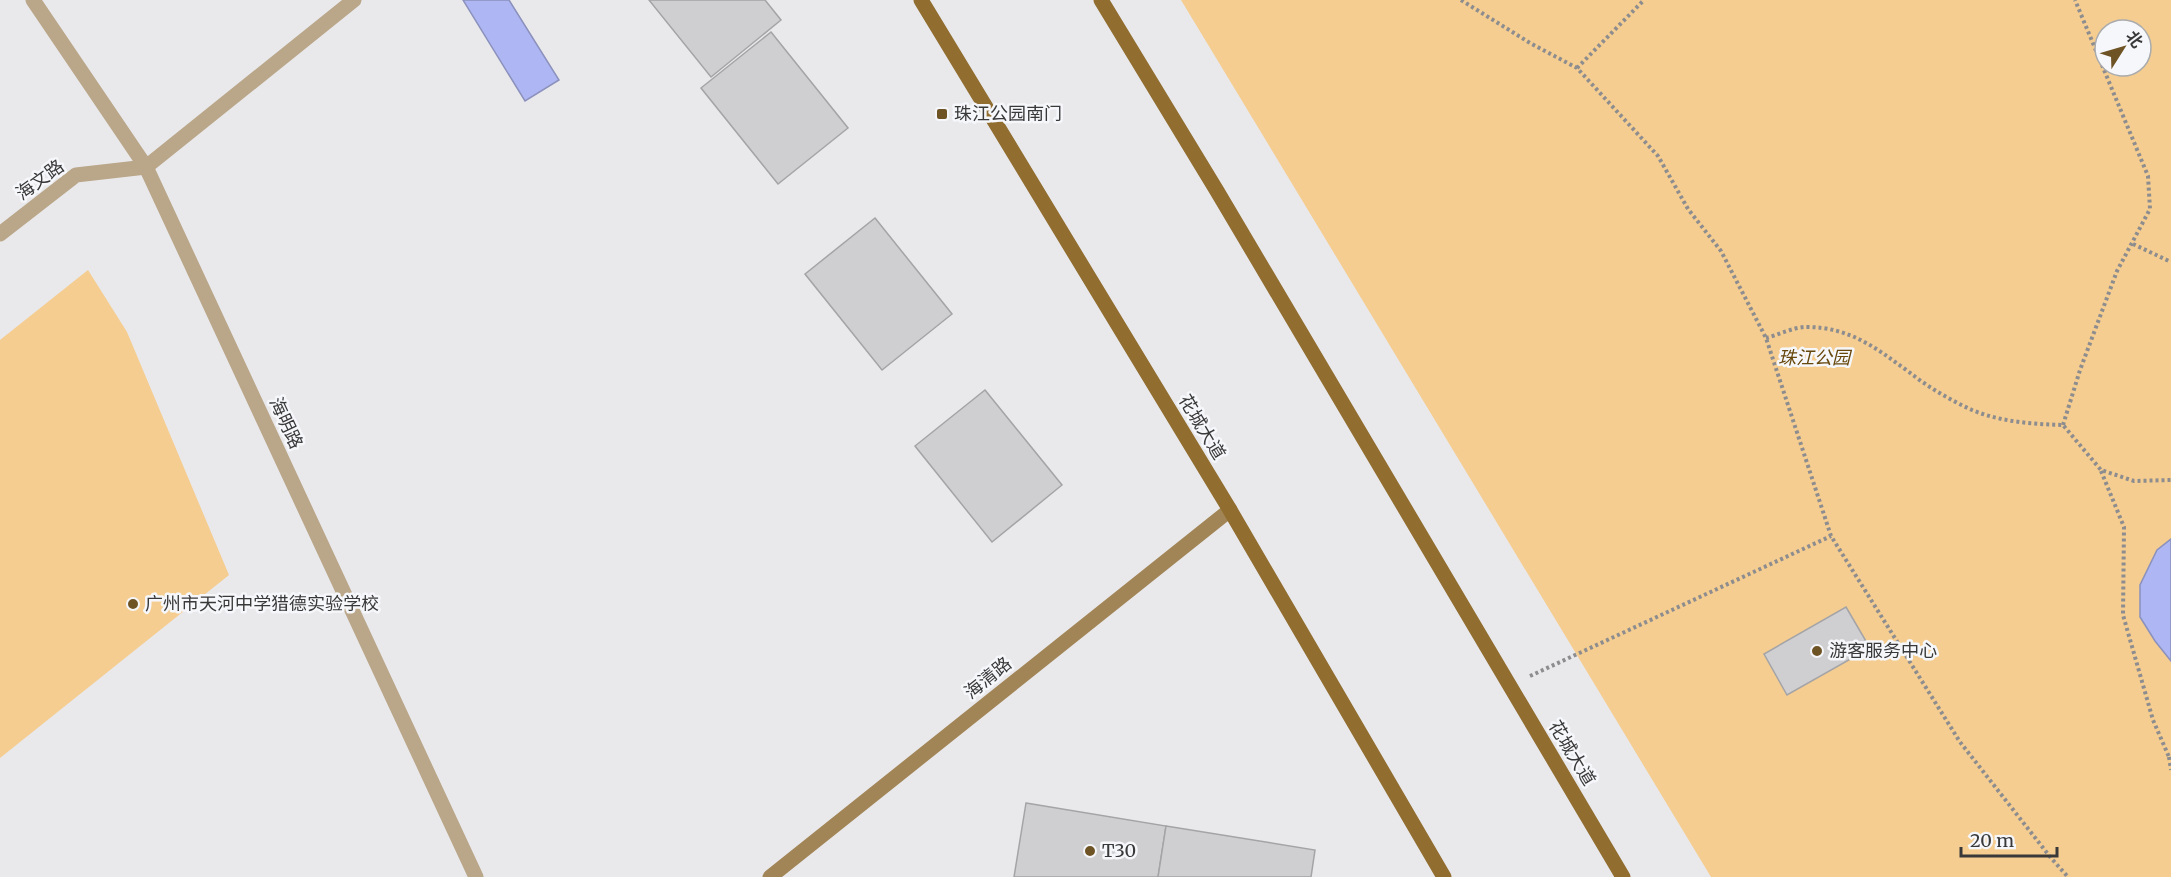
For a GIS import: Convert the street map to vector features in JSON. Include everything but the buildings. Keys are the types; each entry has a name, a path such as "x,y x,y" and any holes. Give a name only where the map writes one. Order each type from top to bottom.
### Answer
{"main road":[{"name":"花城大道","path":"921,0 1230,510 1444,877"},
{"name":"花城大道","path":"1101,0 1217,191 1623,877"}],"street":[{"name":"海明路","path":"33,0 146,167 476,877"},
{"path":"146,167 354,0"},
{"name":"海文路","path":"0,234 76,175 146,167"},
{"name":"海清路","path":"770,877 1230,510"}],"path":[{"path":"1461,0 1530,43 1577,68 1658,156 1689,209 1721,252 1766,338 1831,536 1960,742 2068,877"},
{"path":"1577,68 1644,0"},
{"path":"2062,425 2117,271 2150,209 2148,176 2075,0"},
{"path":"2133,244 2171,262"},
{"path":"1766,338 1804,326 1857,337 1881,350 1938,392 1973,410 2020,423 2062,425 2101,471 2124,527 2123,615 2153,720 2170,758 2171,770"},
{"path":"2101,471 2134,481 2171,480"},
{"path":"1509,686 1831,536"}],"green space":[{"name":"珠江公园","path":"1181,0 2171,0 2171,877 1711,877"},
{"path":"88,270 127,332 229,575 0,758 0,340"}],"water":[{"path":"463,0 509,0 559,80 525,101"},
{"path":"2171,539 2171,661 2140,617 2140,585 2157,550"}],"place":[{"name":"珠江公园南门","path":"942,114"},
{"name":"广州市天河中学猎德实验学校","path":"133,604"},
{"name":"游客服务中心","path":"1817,651"},
{"name":"T30","path":"1090,851"}]}
